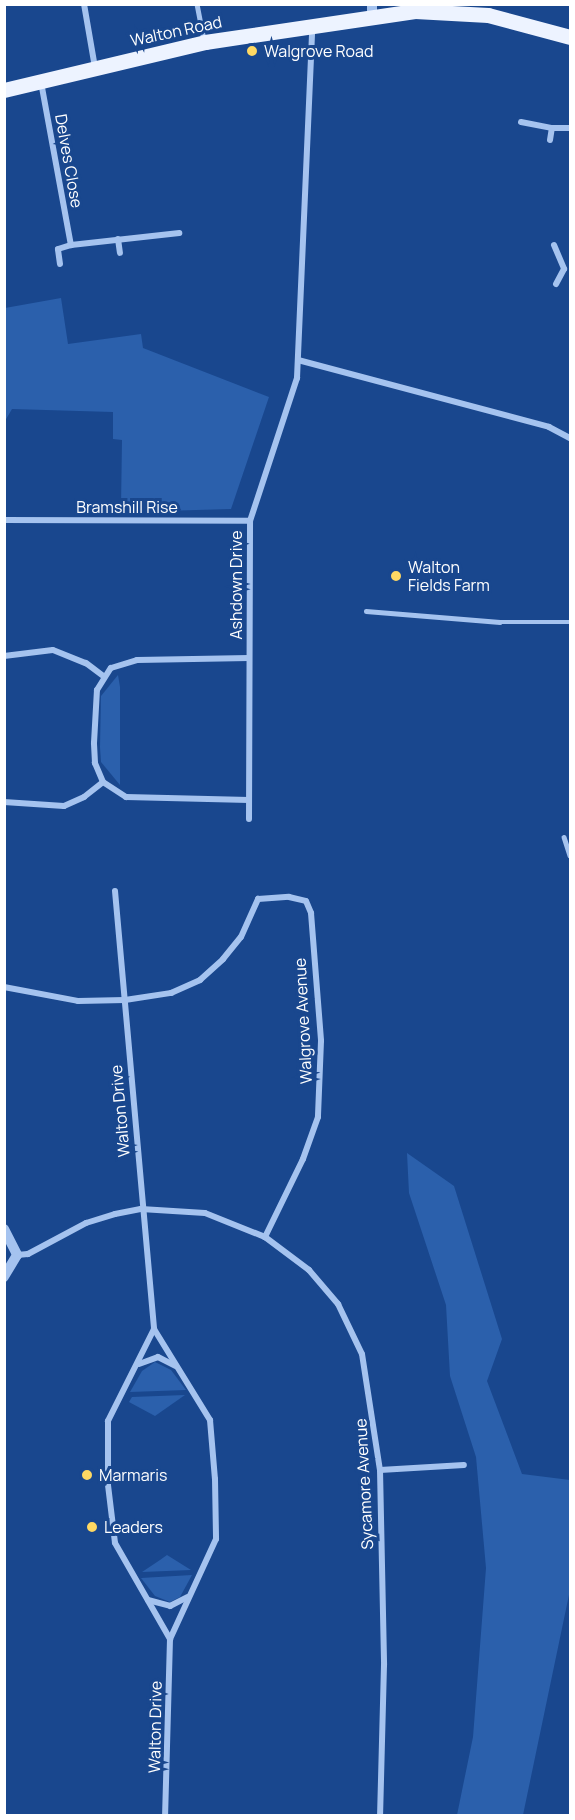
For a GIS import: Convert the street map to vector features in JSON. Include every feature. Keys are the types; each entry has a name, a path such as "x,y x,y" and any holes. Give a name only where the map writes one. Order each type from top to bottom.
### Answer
{"main road":[{"name":"Walton Road","path":"4,90 205,42 312,24 372,10 453,10 489,15 570,37"}],"street":[{"path":"84,4 95,68"},
{"path":"312,24 298,360 549,427 570,438"},
{"name":"Delves Close","path":"41,82 71,245"},
{"path":"521,122 552,128 570,128"},
{"path":"550,140 552,128"},
{"path":"60,264 58,249 71,245 179,233"},
{"path":"118,239 120,253"},
{"path":"554,245 567,269 556,284"},
{"name":"Ashdown Drive","path":"249,819 250,521 258,487 294,395 298,360"},
{"name":"Bramshill Rise","path":"4,520 250,521"},
{"path":"4,656 53,650 86,663 104,676"},
{"path":"249,658 129,661 104,676 97,690 94,743 95,763 103,782 119,794 135,799 249,800"},
{"path":"4,802 64,806 84,797 103,782"},
{"name":"Walton Drive","path":"115,891 141,1209 154,1329 210,1420 216,1491 216,1539 170,1639 165,1815"},
{"name":"Walgrove Avenue","path":"125,1000 171,993 200,980 233,948 258,898 289,897 306,901 311,913 321,1041 318,1117 303,1159 265,1237"},
{"path":"4,987 78,1001 125,1000"},
{"name":"Sycamore Avenue","path":"17,1255 28,1254 86,1223 141,1209 205,1213 265,1237 309,1270 351,1326 368,1377 380,1470 384,1665 380,1815"},
{"path":"4,1229 17,1255 4,1277"},
{"name":"Walton Drive","path":"154,1329 139,1364 108,1421 108,1474 115,1543 170,1639"},
{"path":"139,1364 158,1357 179,1368"},
{"path":"380,1470 464,1465"},
{"path":"148,1600 170,1606 189,1596"}],"lane":[{"path":"197,4 205,42"},
{"path":"366,611 500,622 570,622"},
{"path":"564,837 570,855"}],"shaded area":[{"path":"61,298 68,344 141,334 143,348 269,397 231,509 127,512 121,506 122,440 113,439 113,412 12,409 5,421 5,308"},
{"path":"118,675 120,785 101,762 100,747 101,696"},
{"path":"407,1153 454,1186 502,1339 487,1381 522,1474 570,1480 570,1590 523,1815 457,1815 473,1737 486,1568 476,1457 450,1376 446,1305 409,1193"},
{"path":"155,1362 171,1370 186,1390 130,1392 142,1371"},
{"path":"185,1395 155,1416 129,1402 132,1397"},
{"path":"167,1555 191,1570 142,1572 160,1560"},
{"path":"192,1575 180,1597 170,1602 155,1596 141,1578"}],"place":[{"name":"Walgrove Road","path":"252,51"},
{"name":"Walton Fields Farm","path":"396,576"},
{"name":"Marmaris","path":"87,1475"},
{"name":"Leaders","path":"92,1527"}]}
